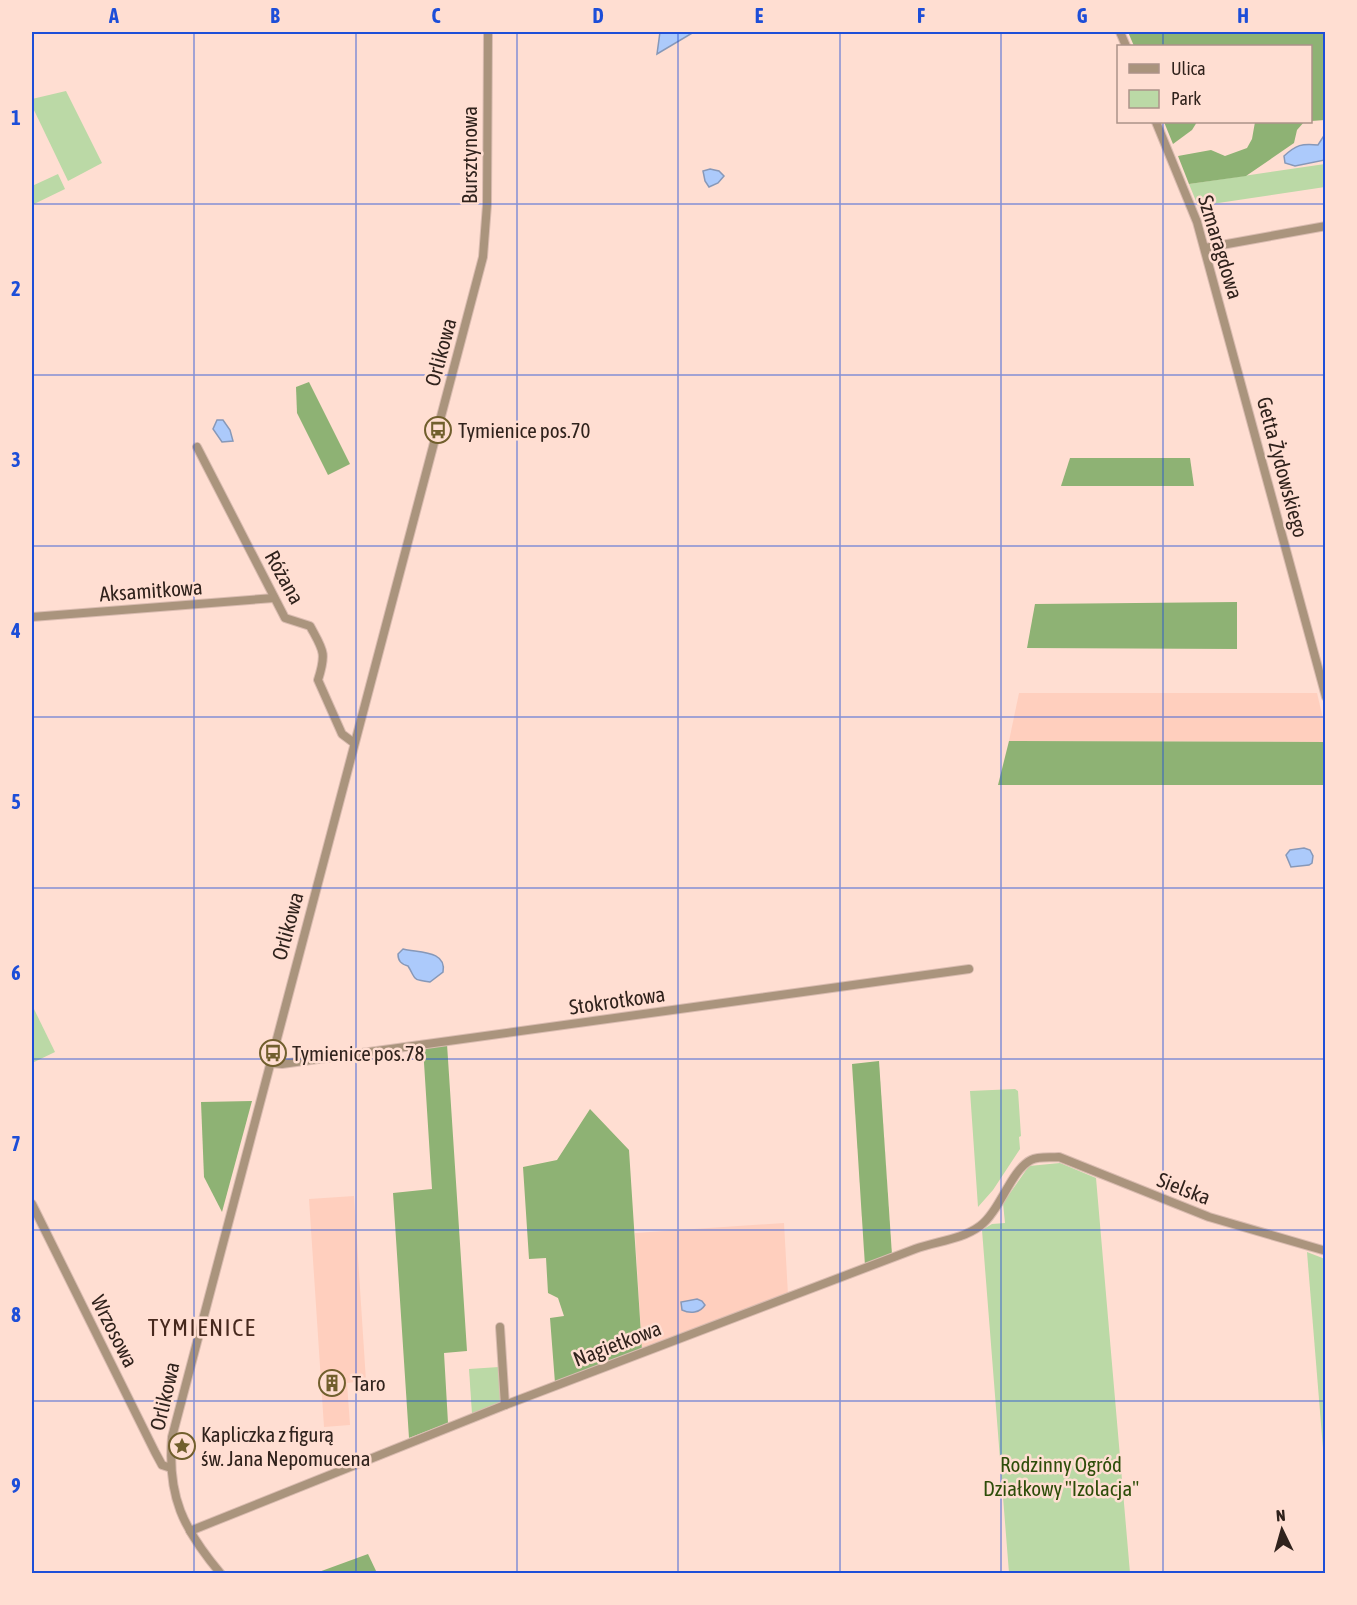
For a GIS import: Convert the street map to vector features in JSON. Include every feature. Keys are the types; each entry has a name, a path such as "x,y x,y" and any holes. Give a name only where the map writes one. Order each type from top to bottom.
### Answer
{"street":[{"name":"Bursztynowa","path":"478,279 486,235 488,32"},
{"name":"Szmaragdowa","path":"1156,123 1197,222 1242,386"},
{"path":"1205,248 1326,226"},
{"name":"Orlikowa","path":"222,1574 197,1544 181,1515 173,1491 172,1437 478,279"},
{"name":"Getta Żydowskiego","path":"1242,386 1326,697"},
{"name":"Różana","path":"197,447 285,618 310,626 322,650 324,660 318,680 342,734 354,743"},
{"name":"Aksamitkowa","path":"32,617 274,598"},
{"name":"Stokrotkowa","path":"270,1063 282,1064 969,969"},
{"name":"Sielska","path":"1032,1160 1059,1157 1209,1217 1326,1251"},
{"name":"Nagietkowa","path":"190,1531 505,1405 915,1249 966,1234 990,1216 1024,1165 1032,1160"},
{"name":"Wrzosowa","path":"32,1204 155,1452 162,1465 171,1468"},
{"path":"500,1327 505,1405"}],"shaded area":[{"path":"1019,693 1317,693 1325,727 1325,742 1009,741"},
{"path":"354,1196 366,1381 347,1383 350,1425 324,1427 309,1199"},
{"path":"784,1223 788,1295 642,1350 635,1233"}],"green space":[{"path":"1128,32 1325,32 1325,120 1312,121 1312,45 1134,45"},
{"path":"66,91 102,163 68,181 32,106 32,99"},
{"path":"1164,123 1196,123 1192,130 1173,144"},
{"path":"1255,123 1303,123 1297,130 1294,143 1246,176 1189,184 1178,156 1211,150 1225,156 1247,148 1252,139"},
{"path":"1325,164 1325,187 1198,206 1189,184"},
{"path":"58,174 65,189 32,205 32,186"},
{"path":"309,382 350,464 328,475 297,413 296,387"},
{"path":"1070,458 1190,458 1194,486 1061,486"},
{"path":"1237,602 1237,649 1027,648 1035,604"},
{"path":"1009,741 1325,742 1325,785 998,785"},
{"path":"32,1005 55,1052 32,1063"},
{"path":"447,1044 467,1351 444,1353 448,1423 409,1438 393,1193 432,1189 423,1047"},
{"path":"879,1061 892,1255 865,1266 852,1064"},
{"path":"1015,1089 1018,1091 1020,1149 993,1190 978,1207 970,1091"},
{"path":"252,1101 222,1212 204,1177 201,1102"},
{"path":"590,1109 629,1150 642,1350 555,1383 550,1318 564,1316 558,1298 548,1293 546,1258 529,1259 523,1167 557,1160"},
{"name":"Rodzinny Ogród Działkowy \"Izolacja\"","path":"1060,1163 1096,1178 1130,1573 1009,1573 982,1230 992,1224 1005,1223 1003,1203 1029,1166"},
{"path":"1307,1252 1325,1259 1325,1473"},
{"path":"499,1367 501,1404 472,1414 469,1369"},
{"path":"368,1554 377,1573 316,1573"}],"water":[{"path":"660,32 694,32 657,54"},
{"path":"1325,134 1325,160 1295,166 1285,163 1284,156 1292,149 1308,144 1318,145"},
{"path":"710,169 719,171 724,176 718,183 709,187 703,171"},
{"path":"217,420 223,420 230,430 233,441 222,442 213,429"},
{"path":"1304,848 1310,850 1313,856 1312,863 1291,867 1286,855 1290,850"},
{"path":"403,949 436,956 441,960 443,972 430,982 417,979 408,966 399,960 398,954"},
{"path":"697,1299 705,1305 700,1310 688,1312 682,1310 681,1302"}],"place":[{"name":"Tymienice pos.70","path":"438,430"},
{"name":"Tymienice pos.78","path":"273,1053"},
{"name":"Taro","path":"332,1383"},
{"name":"Kapliczka z figurą św. Jana Nepomucena","path":"182,1446"}],"district":[{"name":"TYMIENICE","path":"202,1327"}]}
